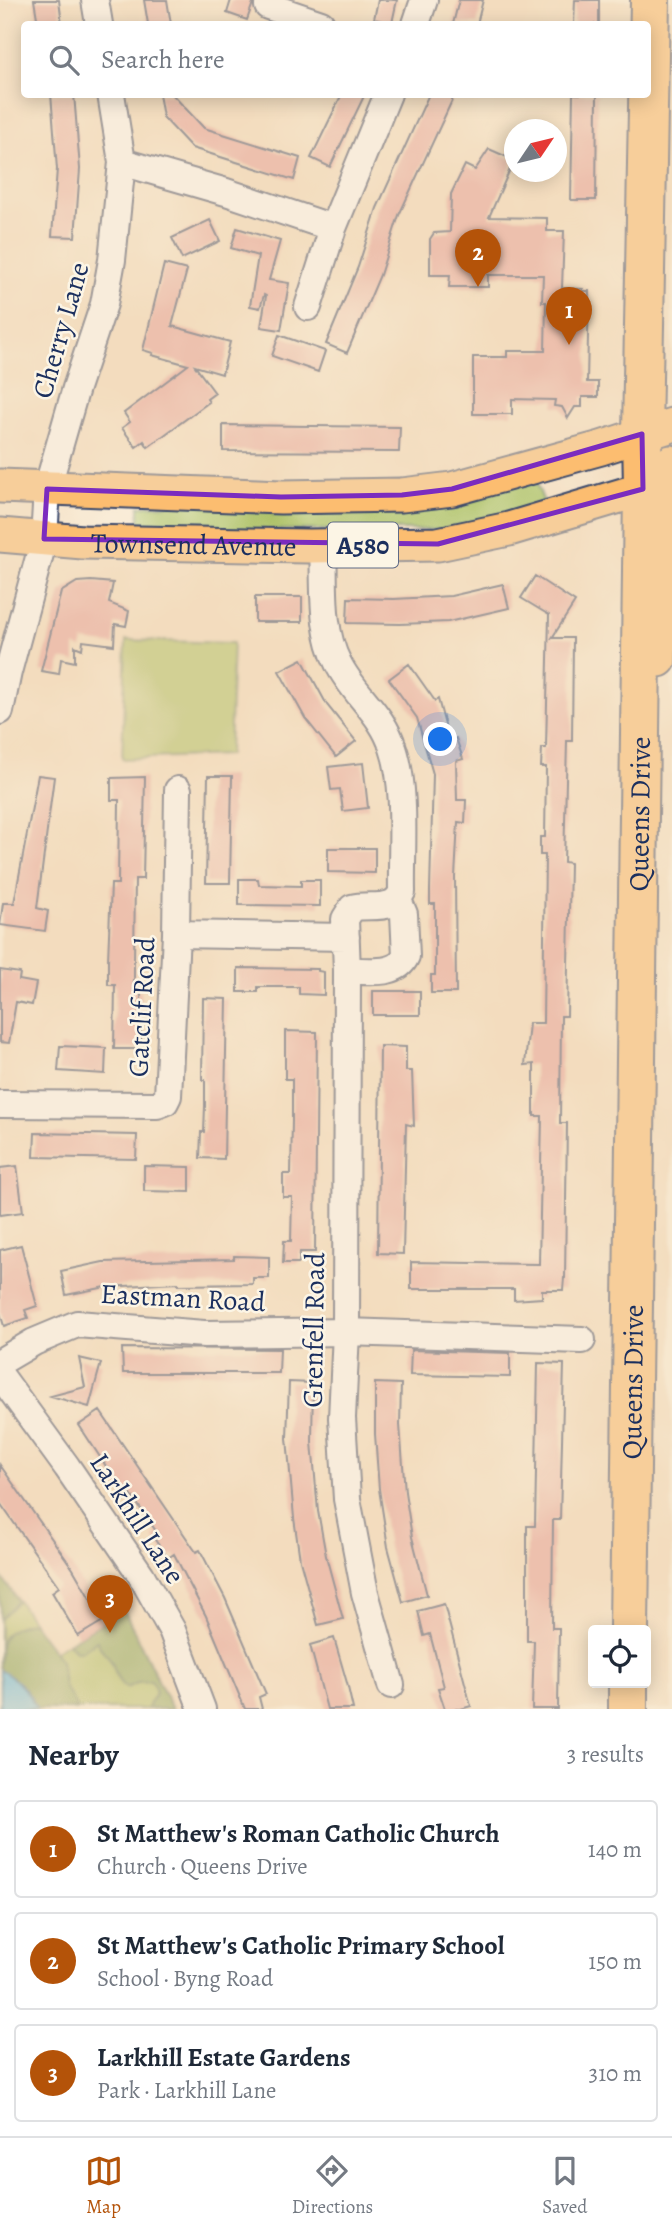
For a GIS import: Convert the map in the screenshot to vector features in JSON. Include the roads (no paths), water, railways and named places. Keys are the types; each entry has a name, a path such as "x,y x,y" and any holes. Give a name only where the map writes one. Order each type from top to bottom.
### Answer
{"highway":[{"name":"Queens Drive","path":"650,0 651,21"},
{"name":"Queens Drive","path":"629,1625 638,850 662,461 651,38"},
{"path":"628,1688 628,1709"}],"main road":[{"name":"Townsend Avenue","path":"47,489 281,497 402,495 452,489 564,458 662,461"},
{"name":"Townsend Avenue","path":"44,539 323,546 438,544 509,528 662,461"},
{"name":"A580","path":"0,486 47,489"},
{"name":"A580","path":"0,535 44,539"}],"street":[{"path":"95,0 98,21"},
{"path":"417,21 424,0"},
{"path":"268,6 312,21"},
{"name":"Cherry Lane","path":"44,539 47,489 76,387 104,304 112,260 122,162 112,98"},
{"path":"308,307 333,228 386,98"},
{"path":"122,162 226,192 333,228"},
{"path":"0,711 4,671 44,539"},
{"path":"323,546 326,618 332,649 353,687 386,729 398,767 402,892 398,900 404,914 406,956 393,970 347,971"},
{"name":"Gatclif Road","path":"0,1104 157,1105 165,1102 168,1096 176,934 178,790"},
{"name":"Grenfell Road","path":"391,1685 365,1593 347,1499 342,1418 346,1332 345,919 352,908 388,906 398,900"},
{"path":"176,934 346,937"},
{"name":"Eastman Road","path":"0,1362 34,1342 76,1324 204,1335 346,1332 582,1340"},
{"name":"Larkhill Lane","path":"0,1375 141,1575 172,1630 202,1709"}],"water":[{"path":"0,1670 22,1686 37,1709 0,1709"}],"place":[{"name":"St Matthew's Catholic Primary School","path":"478,287"},
{"name":"St Matthew's Roman Catholic Church","path":"569,345"},
{"name":"Larkhill Estate Gardens","path":"110,1633"}]}
